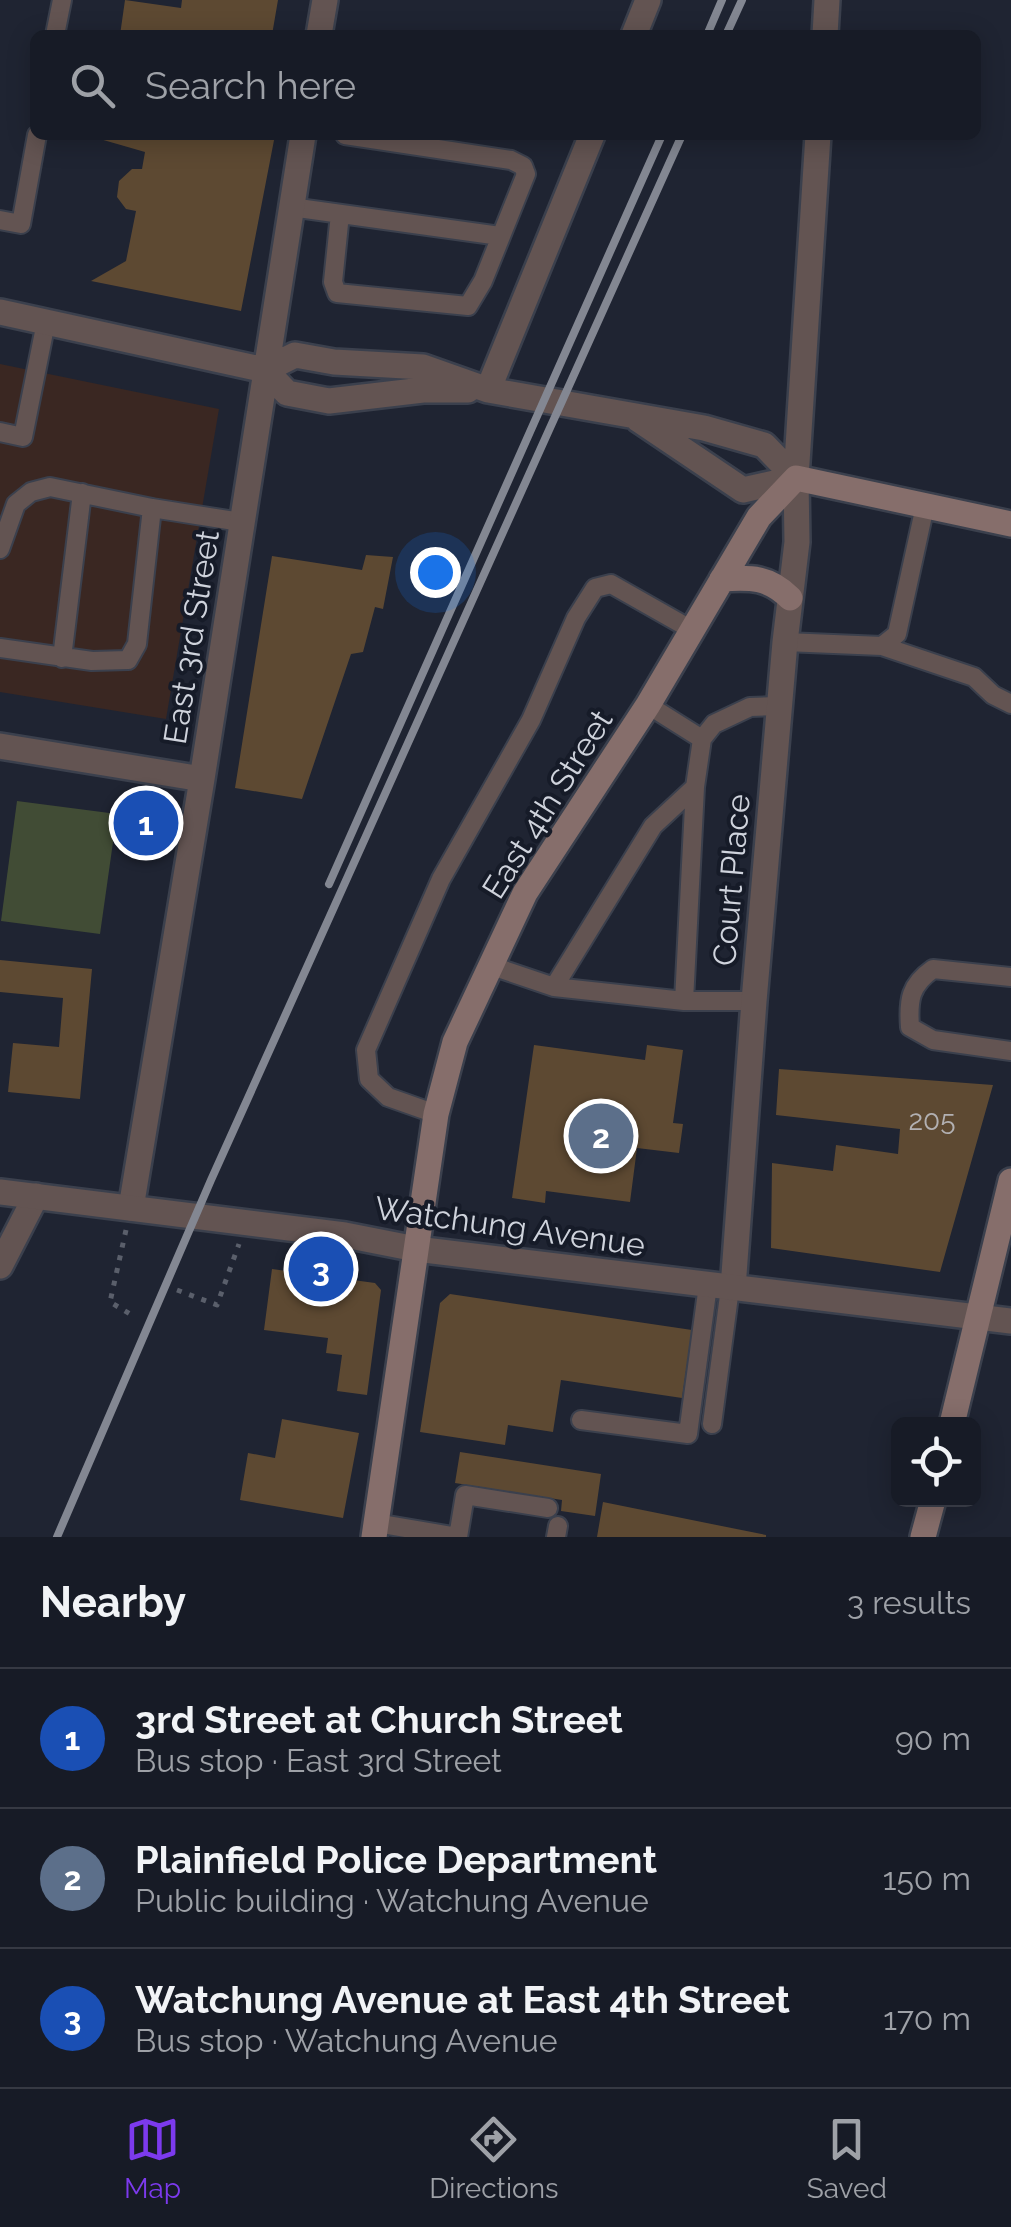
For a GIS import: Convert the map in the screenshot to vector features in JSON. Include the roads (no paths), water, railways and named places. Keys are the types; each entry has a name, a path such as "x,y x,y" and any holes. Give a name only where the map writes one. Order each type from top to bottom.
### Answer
{"main road":[{"path":"796,478 1011,524"},
{"name":"East 4th Street","path":"375,1530 436,1114 455,1042 525,893 648,705 759,517 796,478"},
{"path":"722,580 755,577 775,583 790,598"},
{"path":"954,1417 1011,1181"},
{"path":"923,1537 931,1507"}],"street":[{"path":"320,30 324,0"},
{"path":"636,30 648,0"},
{"path":"824,30 827,0"},
{"name":"East 3rd Street","path":"131,1208 301,140"},
{"path":"488,390 590,140"},
{"path":"796,478 818,140"},
{"path":"0,312 265,370 286,393 329,401 423,390 488,390"},
{"path":"265,370 295,354 334,362 423,367 488,390 704,428 764,446 796,478"},
{"path":"633,416 743,490 796,478"},
{"name":"Court Place","path":"724,1287 797,542 796,478"},
{"path":"0,746 202,779"},
{"name":"Watchung Avenue","path":"0,1192 345,1236 416,1249 1011,1321"},
{"path":"0,1266 36,1196"}],"lane":[{"path":"56,30 62,0"},
{"path":"0,220 21,224 36,140"},
{"path":"340,214 333,282 337,292 468,306 483,280 526,174 524,166 511,160 378,140"},
{"path":"291,207 500,236"},
{"path":"0,432 23,436 46,322"},
{"path":"0,549 16,504 32,492 50,486 242,522"},
{"path":"62,658 82,493"},
{"path":"882,646 897,634 925,506"},
{"path":"0,648 62,658 128,660 138,644 152,508"},
{"path":"436,1114 388,1097 368,1080 366,1050 441,879 531,720 576,618 595,588 610,584 692,630"},
{"path":"785,642 882,646 974,677 993,695 1011,704"},
{"path":"648,705 702,739"},
{"path":"684,1001 695,787 702,739 714,724 748,708 779,706"},
{"path":"554,987 653,826 695,787"},
{"path":"489,965 554,987 684,1001 754,1001"},
{"path":"1011,977 934,968 920,977 907,998 910,1027 933,1040 1011,1051"},
{"path":"581,1420 688,1434 724,1287"},
{"path":"712,1424 724,1287"},
{"path":"375,1530 458,1536 465,1495 548,1508"}],"railway":[{"path":"709,30 722,0"},
{"path":"728,30 742,0"},
{"path":"329,884 660,140"},
{"path":"57,1537 211,1180 680,140"}],"place":[{"name":"3rd Street at Church Street","path":"146,823"},
{"name":"Plainfield Police Department","path":"601,1136"},
{"name":"Watchung Avenue at East 4th Street","path":"321,1269"}]}
